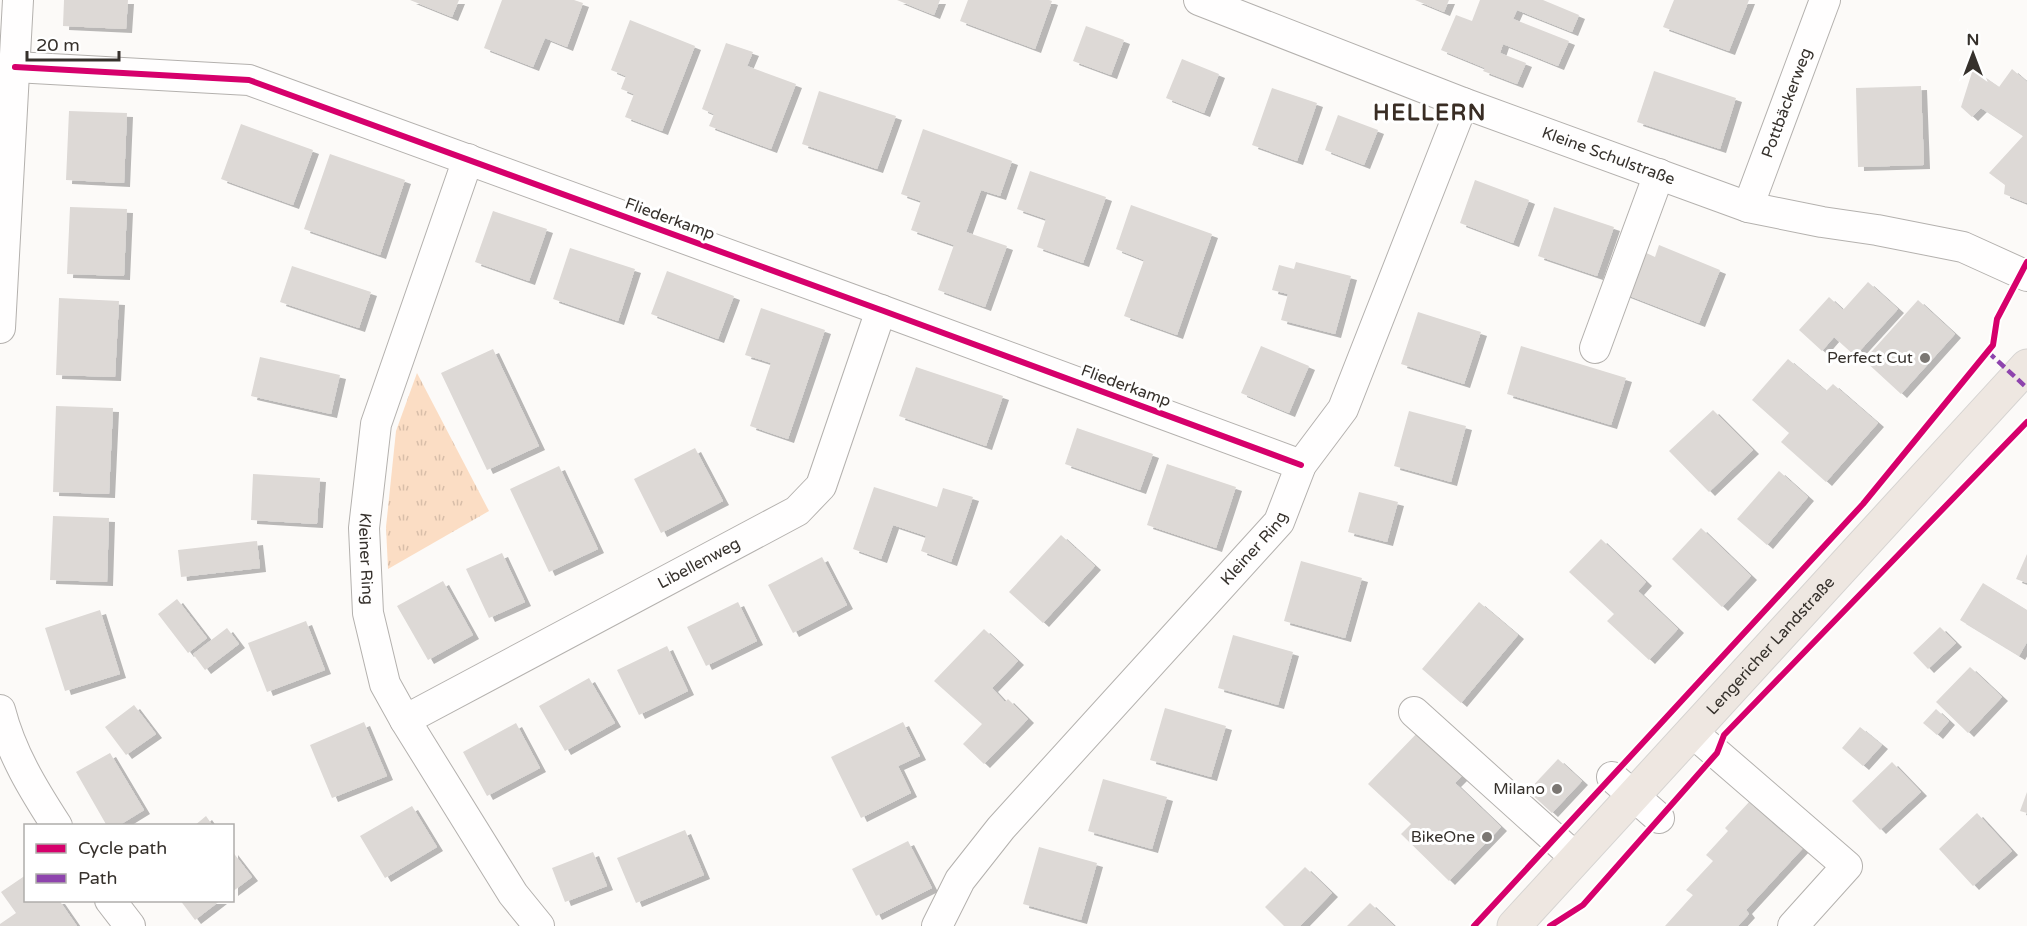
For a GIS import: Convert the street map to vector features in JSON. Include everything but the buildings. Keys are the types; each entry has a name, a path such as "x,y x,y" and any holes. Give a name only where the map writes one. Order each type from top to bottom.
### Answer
{"main road":[{"name":"Lengericher Landstraße","path":"1514,926 1576,858 1622,786 1692,732 2027,366"}],"street":[{"path":"0,328 18,0"},
{"name":"Kleine Schulstraße","path":"1199,0 1463,103 1748,207 1963,247 2027,276"},
{"name":"Pottbäckerweg","path":"1748,207 1825,0"},
{"name":"Fliederkamp","path":"15,67 249,80 1301,465"},
{"name":"Kleiner Ring","path":"937,926 960,880 1001,828 1279,522 1301,465 1343,409 1463,103"},
{"name":"Kleiner Ring","path":"468,159 376,424 364,528 368,613 385,684 513,894 539,926"},
{"path":"1594,348 1659,174"},
{"name":"Libellenweg","path":"405,720 798,511 821,486 881,310"},
{"path":"0,710 6,734 30,783 56,824"},
{"path":"1414,712 1576,858"},
{"path":"1692,732 1847,866 1793,926"},
{"path":"1622,786 1659,818"},
{"path":"112,902 130,926"}],"green space":[{"path":"417,373 489,511 388,569 386,527 396,431"}],"marked path":[{"path":"1988,352 2027,388"}],"cycle path":[{"path":"15,67 249,80 1301,465"},
{"path":"1474,926 1863,504 1993,345 1997,319 2027,262"},
{"path":"1550,926 1583,905 1717,753 1724,735 2027,422"}],"place":[{"name":"Perfect Cut","path":"1925,358"},
{"name":"Milano","path":"1557,789"},
{"name":"BikeOne","path":"1487,837"}],"district":[{"name":"HELLERN","path":"1430,113"}]}
